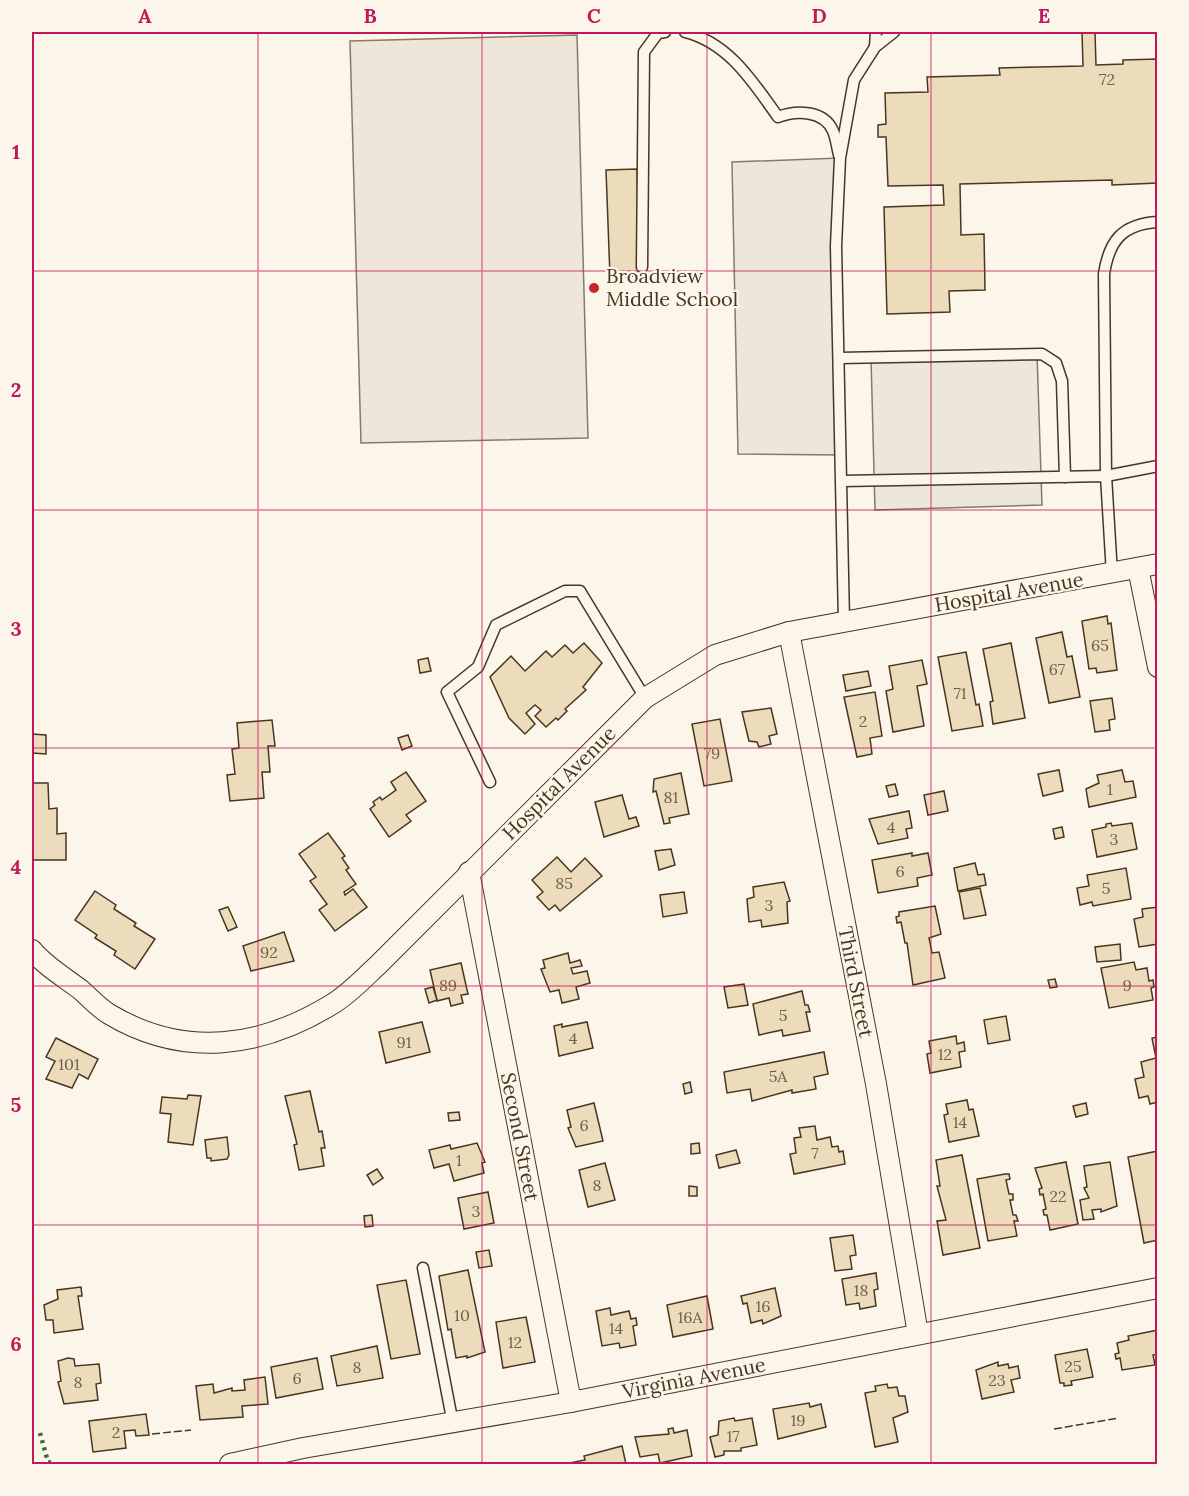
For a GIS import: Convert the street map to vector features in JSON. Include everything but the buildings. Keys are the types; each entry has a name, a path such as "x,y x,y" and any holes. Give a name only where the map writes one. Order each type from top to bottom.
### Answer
{"street":[{"name":"Hospital Avenue","path":"32,950 108,1013 141,1029 197,1044 246,1040 296,1024 336,1002 379,964 645,698 715,655 789,632 1148,566"},
{"path":"1148,566 1158,667"},
{"name":"Third Street","path":"789,632 876,1084 918,1334"},
{"name":"Second Street","path":"469,872 571,1402"},
{"name":"Virginia Avenue","path":"230,1464 303,1448 571,1402 1158,1288"}],"lane":[{"path":"642,267 644,52 658,33 665,32"},
{"path":"685,32 706,37 744,69 778,117 792,111 804,112 821,119 832,130 840,158"},
{"path":"875,46 876,32"},
{"path":"844,622 836,246 840,158 854,80 875,46 894,32"},
{"path":"1112,574 1106,476 1104,274 1107,253 1118,236 1140,223 1158,222"},
{"path":"840,358 1042,354 1056,363 1062,381 1065,477"},
{"path":"842,481 1106,476 1158,466"},
{"path":"490,782 447,692 478,667 496,625 565,591 580,591 645,698"},
{"path":"423,1268 453,1424"}],"shaded area":[{"path":"577,35 588,438 361,443 350,41"},
{"path":"840,158 841,455 738,454 732,162"},
{"path":"1037,354 1042,505 875,510 871,358"}],"hedge":[{"path":"40,1433 48,1462 55,1464"}],"fence":[{"path":"1054,1429 1119,1418"},
{"path":"152,1434 191,1430"}],"place":[{"name":"Broadview Middle School","path":"594,288"}]}
